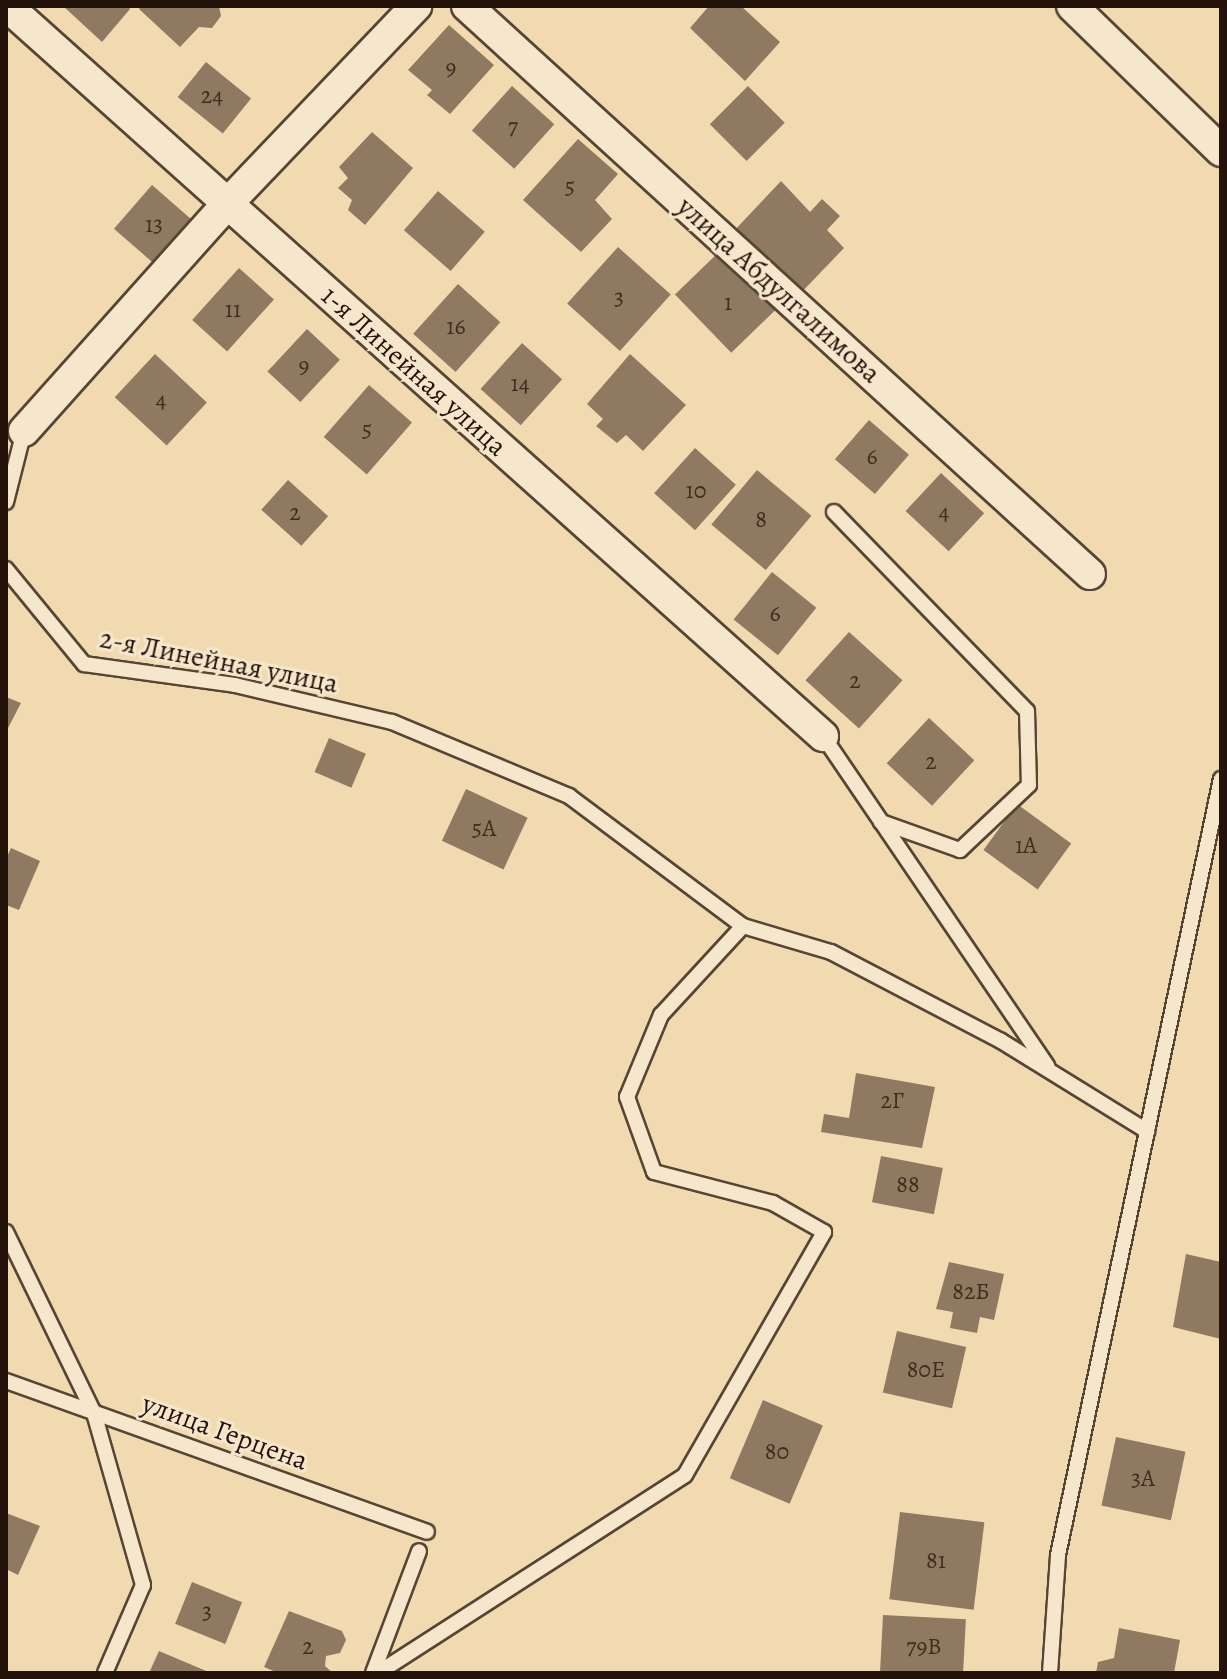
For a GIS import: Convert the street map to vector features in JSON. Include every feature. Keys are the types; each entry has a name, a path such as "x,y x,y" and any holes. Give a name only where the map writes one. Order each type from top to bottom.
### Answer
{"street":[{"name":"1-я Линейная улица","path":"7,6 823,736"},
{"path":"24,431 227,204 416,6"},
{"name":"улица Абдулгалимова","path":"467,6 1090,574"},
{"path":"1072,6 1221,151"}],"lane":[{"path":"6,502 24,431"},
{"path":"834,512 1027,711 1029,785 960,850 881,822"},
{"name":"2-я Линейная улица","path":"6,569 84,664 235,685 392,722 569,796 743,926"},
{"path":"823,736 1052,1072"},
{"path":"1050,1673 1058,1555 1221,779"},
{"path":"375,1673 685,1475 824,1232 773,1203 654,1172 627,1097 661,1015 743,926 831,952 1001,1041 1147,1131"},
{"path":"6,1232 94,1413 143,1585 105,1673"},
{"name":"улица Герцена","path":"6,1381 427,1532"},
{"path":"375,1673 419,1551"}],"building":[{"path":"63,6 128,6 130,9 102,42"},
{"path":"141,6 219,6 221,16 212,28 199,27 180,47 139,9"},
{"path":"709,6 741,6 780,42 745,81 690,28"},
{"path":"449,25 494,65 450,114 427,95 432,90 408,70"},
{"path":"206,62 251,99 223,133 178,97"},
{"path":"512,86 554,124 514,169 472,131"},
{"path":"748,86 785,123 747,161 710,124"},
{"path":"372,132 413,168 365,225 348,210 352,200 338,188 348,178 339,167"},
{"path":"578,139 618,174 595,200 612,219 581,252 523,200"},
{"path":"781,181 810,212 822,199 840,216 827,230 844,248 797,297 733,232"},
{"path":"152,185 195,222 157,266 114,229"},
{"path":"438,191 485,232 451,271 404,230"},
{"path":"618,247 671,295 620,351 567,303"},
{"path":"721,250 777,308 731,353 675,294"},
{"path":"239,268 274,299 227,351 192,320"},
{"path":"458,284 500,322 456,372 413,334"},
{"path":"307,329 340,360 300,402 267,371"},
{"path":"522,343 562,379 521,425 481,389"},
{"path":"155,354 207,402 167,446 115,397"},
{"path":"630,354 686,405 643,451 626,435 617,443 596,426 603,419 587,404"},
{"path":"369,385 412,422 367,474 324,437"},
{"path":"869,420 909,455 875,494 835,459"},
{"path":"695,448 736,485 695,530 654,493"},
{"path":"757,470 811,516 766,570 711,524"},
{"path":"941,473 984,513 949,551 906,511"},
{"path":"288,480 328,516 301,546 261,510"},
{"path":"772,572 816,608 778,655 734,619"},
{"path":"849,632 903,680 859,728 806,680"},
{"path":"6,697 21,703 6,732"},
{"path":"929,718 974,760 932,806 887,763"},
{"path":"329,738 366,754 351,788 315,772"},
{"path":"466,789 528,818 504,869 442,841"},
{"path":"1017,804 1071,843 1038,889 983,850"},
{"path":"11,848 40,861 19,910 6,905 6,859"},
{"path":"856,1073 935,1087 922,1148 821,1132 824,1114 849,1118"},
{"path":"881,1156 943,1168 934,1214 872,1202"},
{"path":"1186,1254 1221,1262 1221,1339 1173,1327"},
{"path":"949,1262 1004,1274 994,1320 980,1317 977,1333 950,1328 953,1312 936,1309"},
{"path":"897,1331 966,1347 952,1408 883,1392"},
{"path":"763,1400 823,1425 790,1504 730,1478"},
{"path":"1116,1437 1185,1452 1171,1520 1101,1505"},
{"path":"900,1512 984,1522 974,1610 889,1599"},
{"path":"6,1513 40,1526 18,1575 6,1569"},
{"path":"192,1582 242,1602 225,1644 175,1624"},
{"path":"289,1611 342,1631 346,1640 340,1653 326,1656 325,1666 333,1673 278,1673 264,1667"},
{"path":"883,1615 966,1619 963,1673 880,1673"},
{"path":"1119,1628 1180,1640 1174,1673 1096,1673 1098,1662 1114,1658"},
{"path":"159,1651 211,1673 149,1673"}]}
